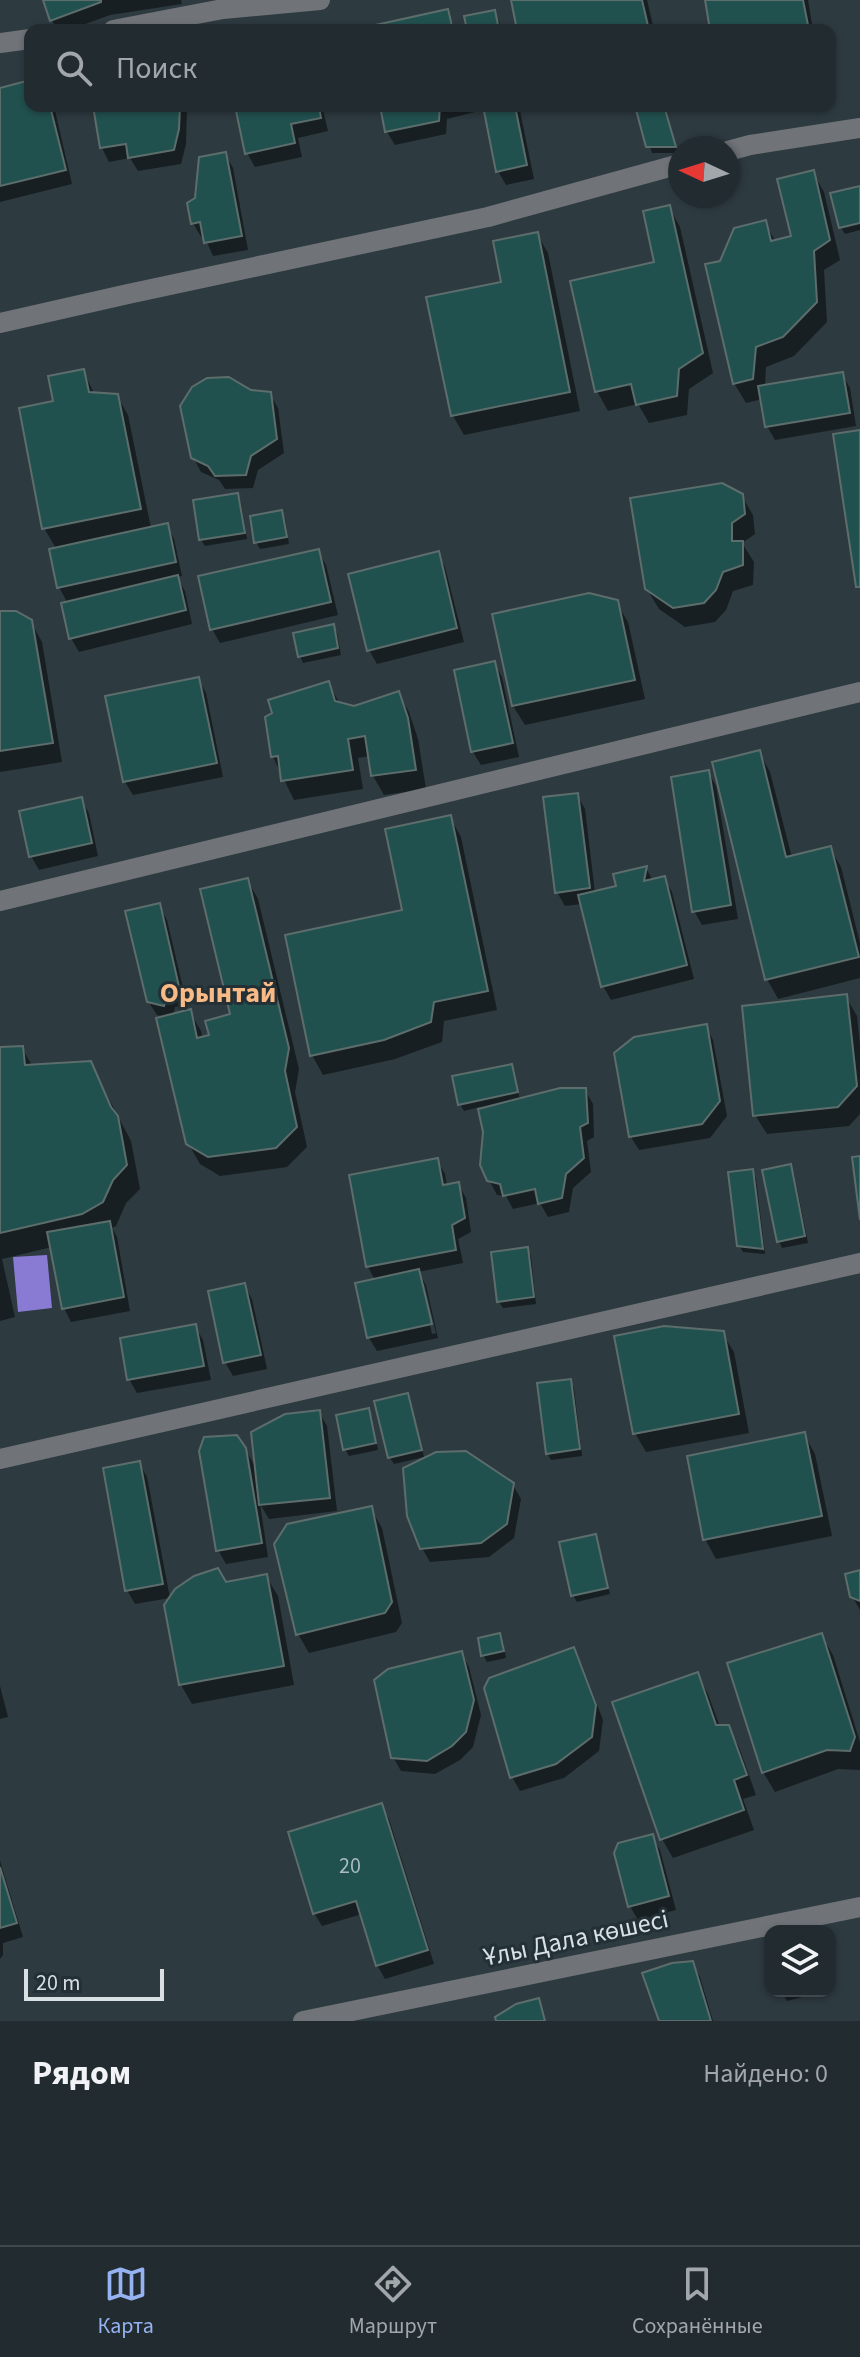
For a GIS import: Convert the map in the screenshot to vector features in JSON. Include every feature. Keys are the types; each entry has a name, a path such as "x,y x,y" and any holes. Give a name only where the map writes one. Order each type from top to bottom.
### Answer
{"street":[{"path":"144,24 223,9 320,0"},
{"path":"0,43 24,40"},
{"path":"740,148 860,128"},
{"path":"0,323 488,217 668,167"},
{"path":"0,901 860,692"},
{"path":"0,1459 860,1263"},
{"name":"Ұлы Дала көшесі","path":"303,2021 860,1907"}],"shaded area":[{"path":"47,1255 52,1308 18,1312 13,1257"}],"building":[{"path":"43,0 101,0 101,2 50,21"},
{"path":"511,0 642,0 648,24 516,24"},
{"path":"705,0 803,0 808,24 709,24"},
{"path":"448,9 452,24 380,24"},
{"path":"495,10 498,24 466,24 464,16"},
{"path":"24,82 24,112 52,112 66,170 0,186 0,88"},
{"path":"94,112 180,112 174,150 128,158 126,144 100,148"},
{"path":"236,112 320,112 321,118 291,124 295,143 245,154"},
{"path":"381,112 440,112 439,121 385,132"},
{"path":"484,112 516,112 527,165 496,172"},
{"path":"637,112 666,112 673,136 668,136 668,147 646,147"},
{"path":"226,152 242,236 204,243 200,222 191,224 187,203 195,198 199,157"},
{"path":"814,170 830,240 814,251 817,302 783,337 756,347 753,379 733,384 705,264 720,261 734,228 766,220 771,241 791,236 777,179"},
{"path":"860,186 860,223 839,228 830,193"},
{"path":"668,205 671,208 703,353 679,369 677,396 636,405 631,384 595,392 570,281 654,262 643,211"},
{"path":"538,232 570,392 451,416 426,297 501,282 493,241"},
{"path":"84,369 89,392 118,394 141,509 42,529 19,408 53,401 48,376"},
{"path":"843,372 850,413 765,427 758,386"},
{"path":"229,377 251,390 271,392 277,439 251,456 246,475 215,476 208,466 191,458 180,406 192,387 207,378"},
{"path":"860,430 860,587 856,587 833,434"},
{"path":"722,483 743,494 745,514 732,523 732,541 743,541 743,565 723,572 716,590 704,603 673,608 645,589 630,498"},
{"path":"238,493 245,533 199,540 193,500"},
{"path":"282,510 287,537 254,543 250,516"},
{"path":"168,523 176,562 57,588 49,549"},
{"path":"319,549 331,602 210,630 198,576"},
{"path":"439,551 457,628 367,651 348,574"},
{"path":"178,575 186,610 69,639 61,603"},
{"path":"589,593 618,600 635,680 512,706 492,614"},
{"path":"0,611 16,611 32,620 53,743 0,751"},
{"path":"334,624 338,648 298,657 293,633"},
{"path":"495,661 513,743 471,752 454,670"},
{"path":"199,677 217,763 123,782 105,696"},
{"path":"329,681 335,701 354,706 399,691 408,718 416,770 371,776 365,736 348,739 353,770 281,781 278,756 271,757 265,717 272,713 268,700"},
{"path":"760,750 786,857 831,846 859,957 765,980 712,762"},
{"path":"709,770 731,905 692,912 671,777"},
{"path":"578,793 590,888 555,893 543,797"},
{"path":"82,797 92,843 29,857 19,811"},
{"path":"451,815 488,991 434,1002 431,1022 384,1040 310,1056 285,935 402,910 385,829"},
{"path":"647,866 644,881 665,876 687,965 601,987 578,895 616,886 613,874"},
{"path":"248,878 289,1048 285,1071 297,1127 276,1148 208,1157 186,1144 156,1018 191,1009 197,1038 209,1035 205,1021 230,1014 200,889"},
{"path":"160,903 180,991 168,993 164,1006 147,1002 125,911"},
{"path":"847,994 857,1086 838,1107 753,1116 742,1006"},
{"path":"707,1024 720,1101 702,1124 629,1137 614,1053 634,1037"},
{"path":"23,1046 25,1065 91,1061 118,1116 127,1165 113,1180 103,1202 82,1214 0,1233 0,1047"},
{"path":"512,1064 518,1092 458,1105 452,1076"},
{"path":"560,1088 586,1088 588,1123 580,1127 584,1158 566,1174 562,1198 538,1204 535,1189 503,1196 500,1184 487,1181 480,1165 483,1132 478,1109"},
{"path":"860,1156 860,1220 852,1157"},
{"path":"438,1158 443,1185 459,1182 465,1218 452,1225 456,1250 366,1267 349,1175"},
{"path":"791,1164 805,1236 777,1242 762,1170"},
{"path":"753,1169 763,1249 737,1246 728,1172"},
{"path":"110,1221 124,1297 62,1309 47,1232"},
{"path":"528,1247 534,1297 497,1302 491,1252"},
{"path":"419,1269 432,1324 367,1338 355,1283"},
{"path":"245,1283 261,1355 223,1363 208,1291"},
{"path":"196,1324 204,1366 127,1380 120,1338"},
{"path":"664,1326 724,1331 739,1414 633,1434 614,1336"},
{"path":"571,1379 580,1449 546,1454 537,1383"},
{"path":"408,1393 422,1450 388,1458 374,1401"},
{"path":"369,1408 376,1443 343,1450 336,1415"},
{"path":"320,1410 330,1498 259,1505 251,1432 285,1414"},
{"path":"805,1432 822,1516 703,1540 687,1456"},
{"path":"237,1435 246,1448 262,1543 216,1551 199,1451 204,1437"},
{"path":"466,1451 514,1483 507,1524 481,1543 420,1549 407,1516 403,1468 436,1452"},
{"path":"140,1461 163,1584 125,1591 103,1468"},
{"path":"372,1506 392,1602 385,1613 296,1635 274,1544 287,1524"},
{"path":"596,1534 608,1588 571,1596 559,1542"},
{"path":"218,1568 226,1582 267,1574 284,1666 179,1685 164,1605 175,1589 194,1576"},
{"path":"860,1570 860,1601 850,1597 845,1574"},
{"path":"500,1633 504,1651 481,1656 478,1638"},
{"path":"822,1633 855,1737 850,1751 827,1750 762,1773 727,1663"},
{"path":"574,1647 596,1705 592,1737 556,1764 510,1778 484,1688 489,1678"},
{"path":"462,1651 474,1700 466,1732 452,1746 427,1761 391,1758 374,1680 388,1669"},
{"path":"698,1672 716,1725 729,1725 747,1775 734,1780 744,1810 660,1840 612,1702"},
{"path":"382,1803 428,1950 376,1966 356,1901 313,1914 288,1832"},
{"path":"653,1834 669,1896 628,1907 614,1853 618,1843"},
{"path":"0,1867 17,1923 0,1928"},
{"path":"693,1961 711,2021 659,2021 642,1973 672,1963"},
{"path":"539,1998 545,2021 496,2021 495,2017 516,2004"}],"district":[{"name":"Орынтай","path":"218,993"}]}
